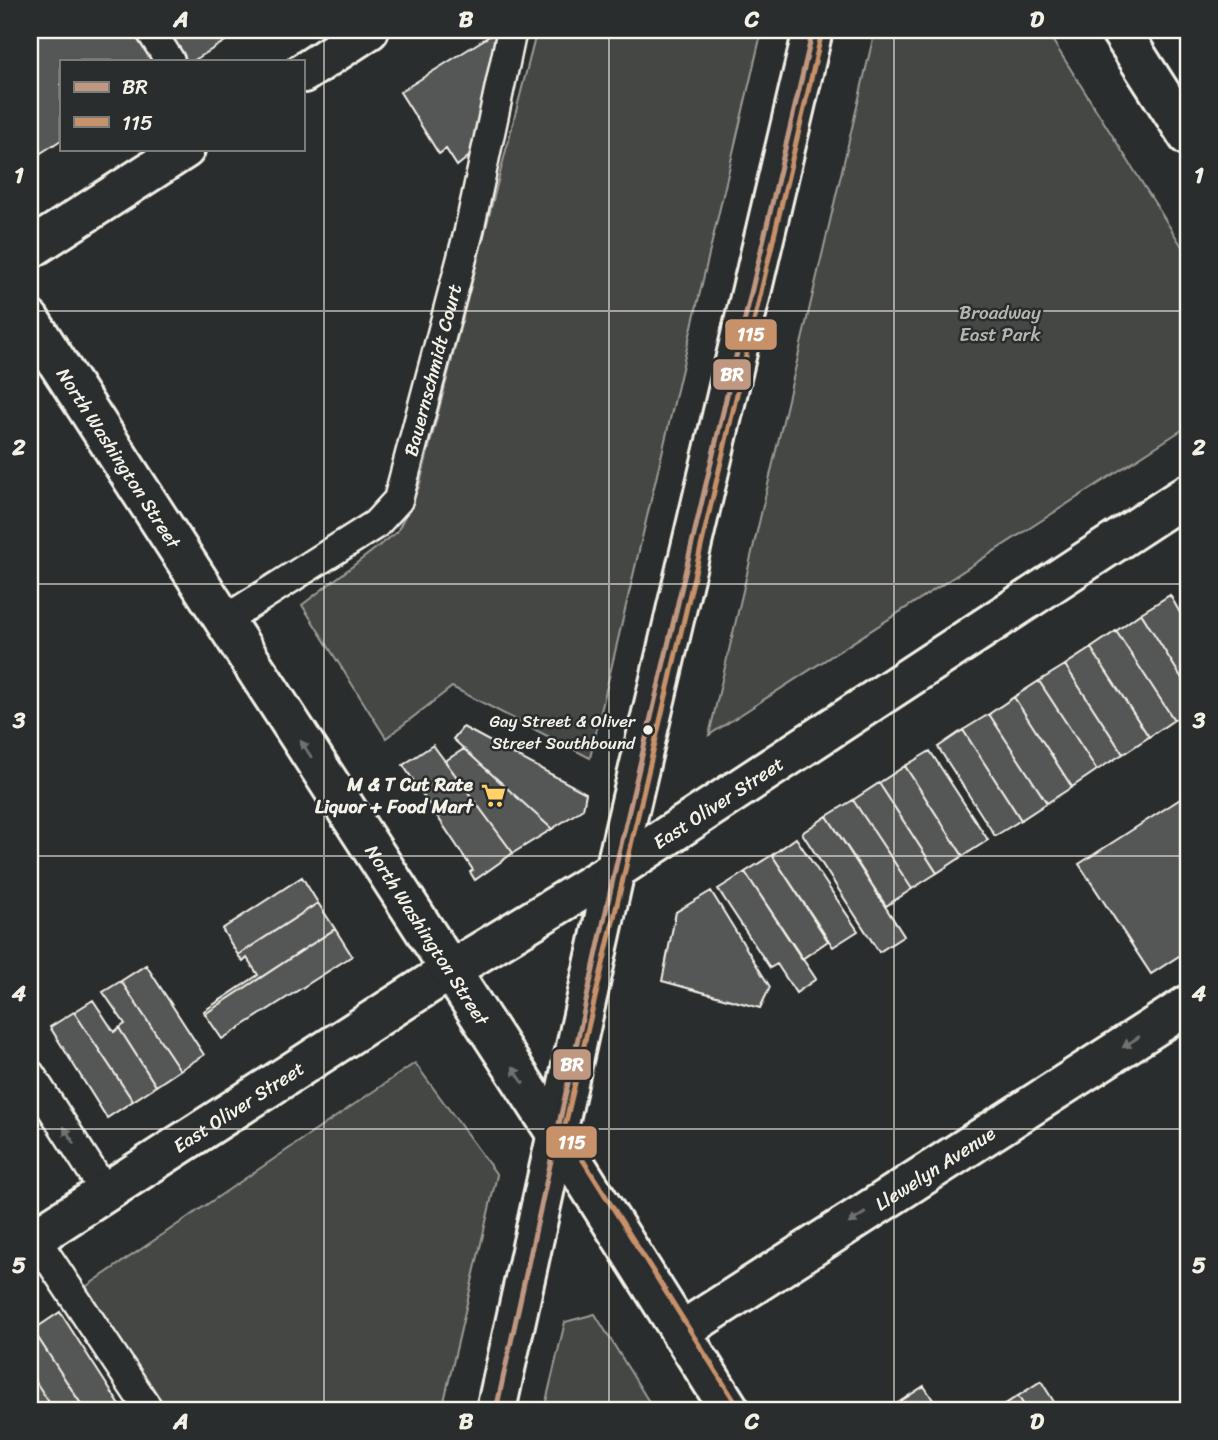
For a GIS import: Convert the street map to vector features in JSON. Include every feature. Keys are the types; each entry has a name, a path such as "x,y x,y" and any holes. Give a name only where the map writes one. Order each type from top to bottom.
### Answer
{"main road":[{"path":"304,72 369,30"},
{"path":"496,1410 555,1132 615,870 813,30"},
{"path":"1120,30 1188,136"},
{"path":"30,249 184,150"},
{"name":"North Washington Street","path":"30,320 555,1132 730,1410"},
{"name":"East Oliver Street","path":"32,1240 449,971 615,870 1188,494"},
{"name":"Llewelyn Avenue","path":"680,1332 1188,1005"}],"lane":[{"path":"150,30 169,60"},
{"name":"Bauernschmidt Court","path":"223,621 376,524 398,500 470,231 512,30"},
{"path":"30,1074 106,1193"},
{"path":"32,1240 149,1410"}],"green space":[{"path":"537,30 762,30 590,758 452,687 386,738 302,605 397,532 419,487"},
{"name":"Broadway East Park","path":"875,30 1046,30 1188,256 1188,426 709,735"},
{"path":"415,1063 497,1175 442,1410 160,1410 84,1288"},
{"path":"595,1314 654,1410 544,1410 565,1322"}],"building":[{"path":"30,30 138,30 157,60 60,60 60,141 30,160"},
{"path":"164,30 243,30 195,60 183,60"},
{"path":"499,30 472,154 457,166 446,149 439,154 400,92"},
{"path":"1170,595 1188,627 1188,688 1141,613"},
{"path":"1141,613 1188,688 1188,712 1174,720 1116,631"},
{"path":"1116,631 1174,720 1149,737 1091,648"},
{"path":"1091,648 1149,737 1123,754 1065,665"},
{"path":"1065,665 1123,754 1097,770 1039,681"},
{"path":"1039,681 1097,770 1072,787 1014,697"},
{"path":"1014,697 1072,787 1047,803 989,714"},
{"path":"989,714 1047,803 1021,820 963,730"},
{"path":"463,727 586,793 583,809 552,829 453,739"},
{"path":"963,730 1021,820 995,836 938,747"},
{"path":"433,745 513,853 475,880 470,872 473,870 403,765"},
{"name":"M & T Cut Rate Liquor + Food Mart","path":"464,749 552,829 513,853 445,761"},
{"path":"930,751 988,840 963,856 905,766"},
{"path":"905,766 963,856 937,873 879,783"},
{"path":"879,783 937,873 912,889 853,800"},
{"path":"1188,794 1188,950 1151,974 1079,864"},
{"path":"853,800 912,889 886,906 827,816"},
{"path":"827,816 904,936 879,952 802,833"},
{"path":"796,838 858,931 833,947 772,855"},
{"path":"772,855 828,941 802,959 745,872"},
{"path":"745,872 816,979 796,993 777,964 770,968 718,889"},
{"path":"302,877 318,903 238,955 222,929"},
{"path":"711,891 770,987 760,1008 662,981 676,912"},
{"path":"318,903 335,929 205,1014 204,1011 258,975 247,958 243,962 238,955"},
{"path":"335,929 352,956 222,1039 205,1014"},
{"path":"146,965 204,1055 180,1070 121,981"},
{"path":"121,981 180,1070 156,1086 119,1028 125,1024 103,992"},
{"path":"93,1000 114,1032 119,1028 156,1086 133,1101 74,1012"},
{"path":"74,1012 133,1101 107,1118 50,1027"},
{"path":"60,1312 123,1410 85,1410 33,1330"},
{"path":"33,1330 85,1410 54,1410 30,1373 30,1333"},
{"path":"30,1373 54,1410 30,1410"},
{"path":"1041,1381 1059,1410 1027,1410 1018,1396"},
{"path":"924,1386 939,1409 887,1410"},
{"path":"1018,1396 1027,1410 996,1410"}],"transit line":[{"name":"BR","path":"496,1410 615,870 813,30"},
{"name":"115","path":"737,1405 564,1130 822,32"}],"place":[{"name":"Gay Street & Oliver Street Southbound","path":"648,730"},
{"name":"M & T Cut Rate Liquor + Food Mart","path":"493,795"}]}
